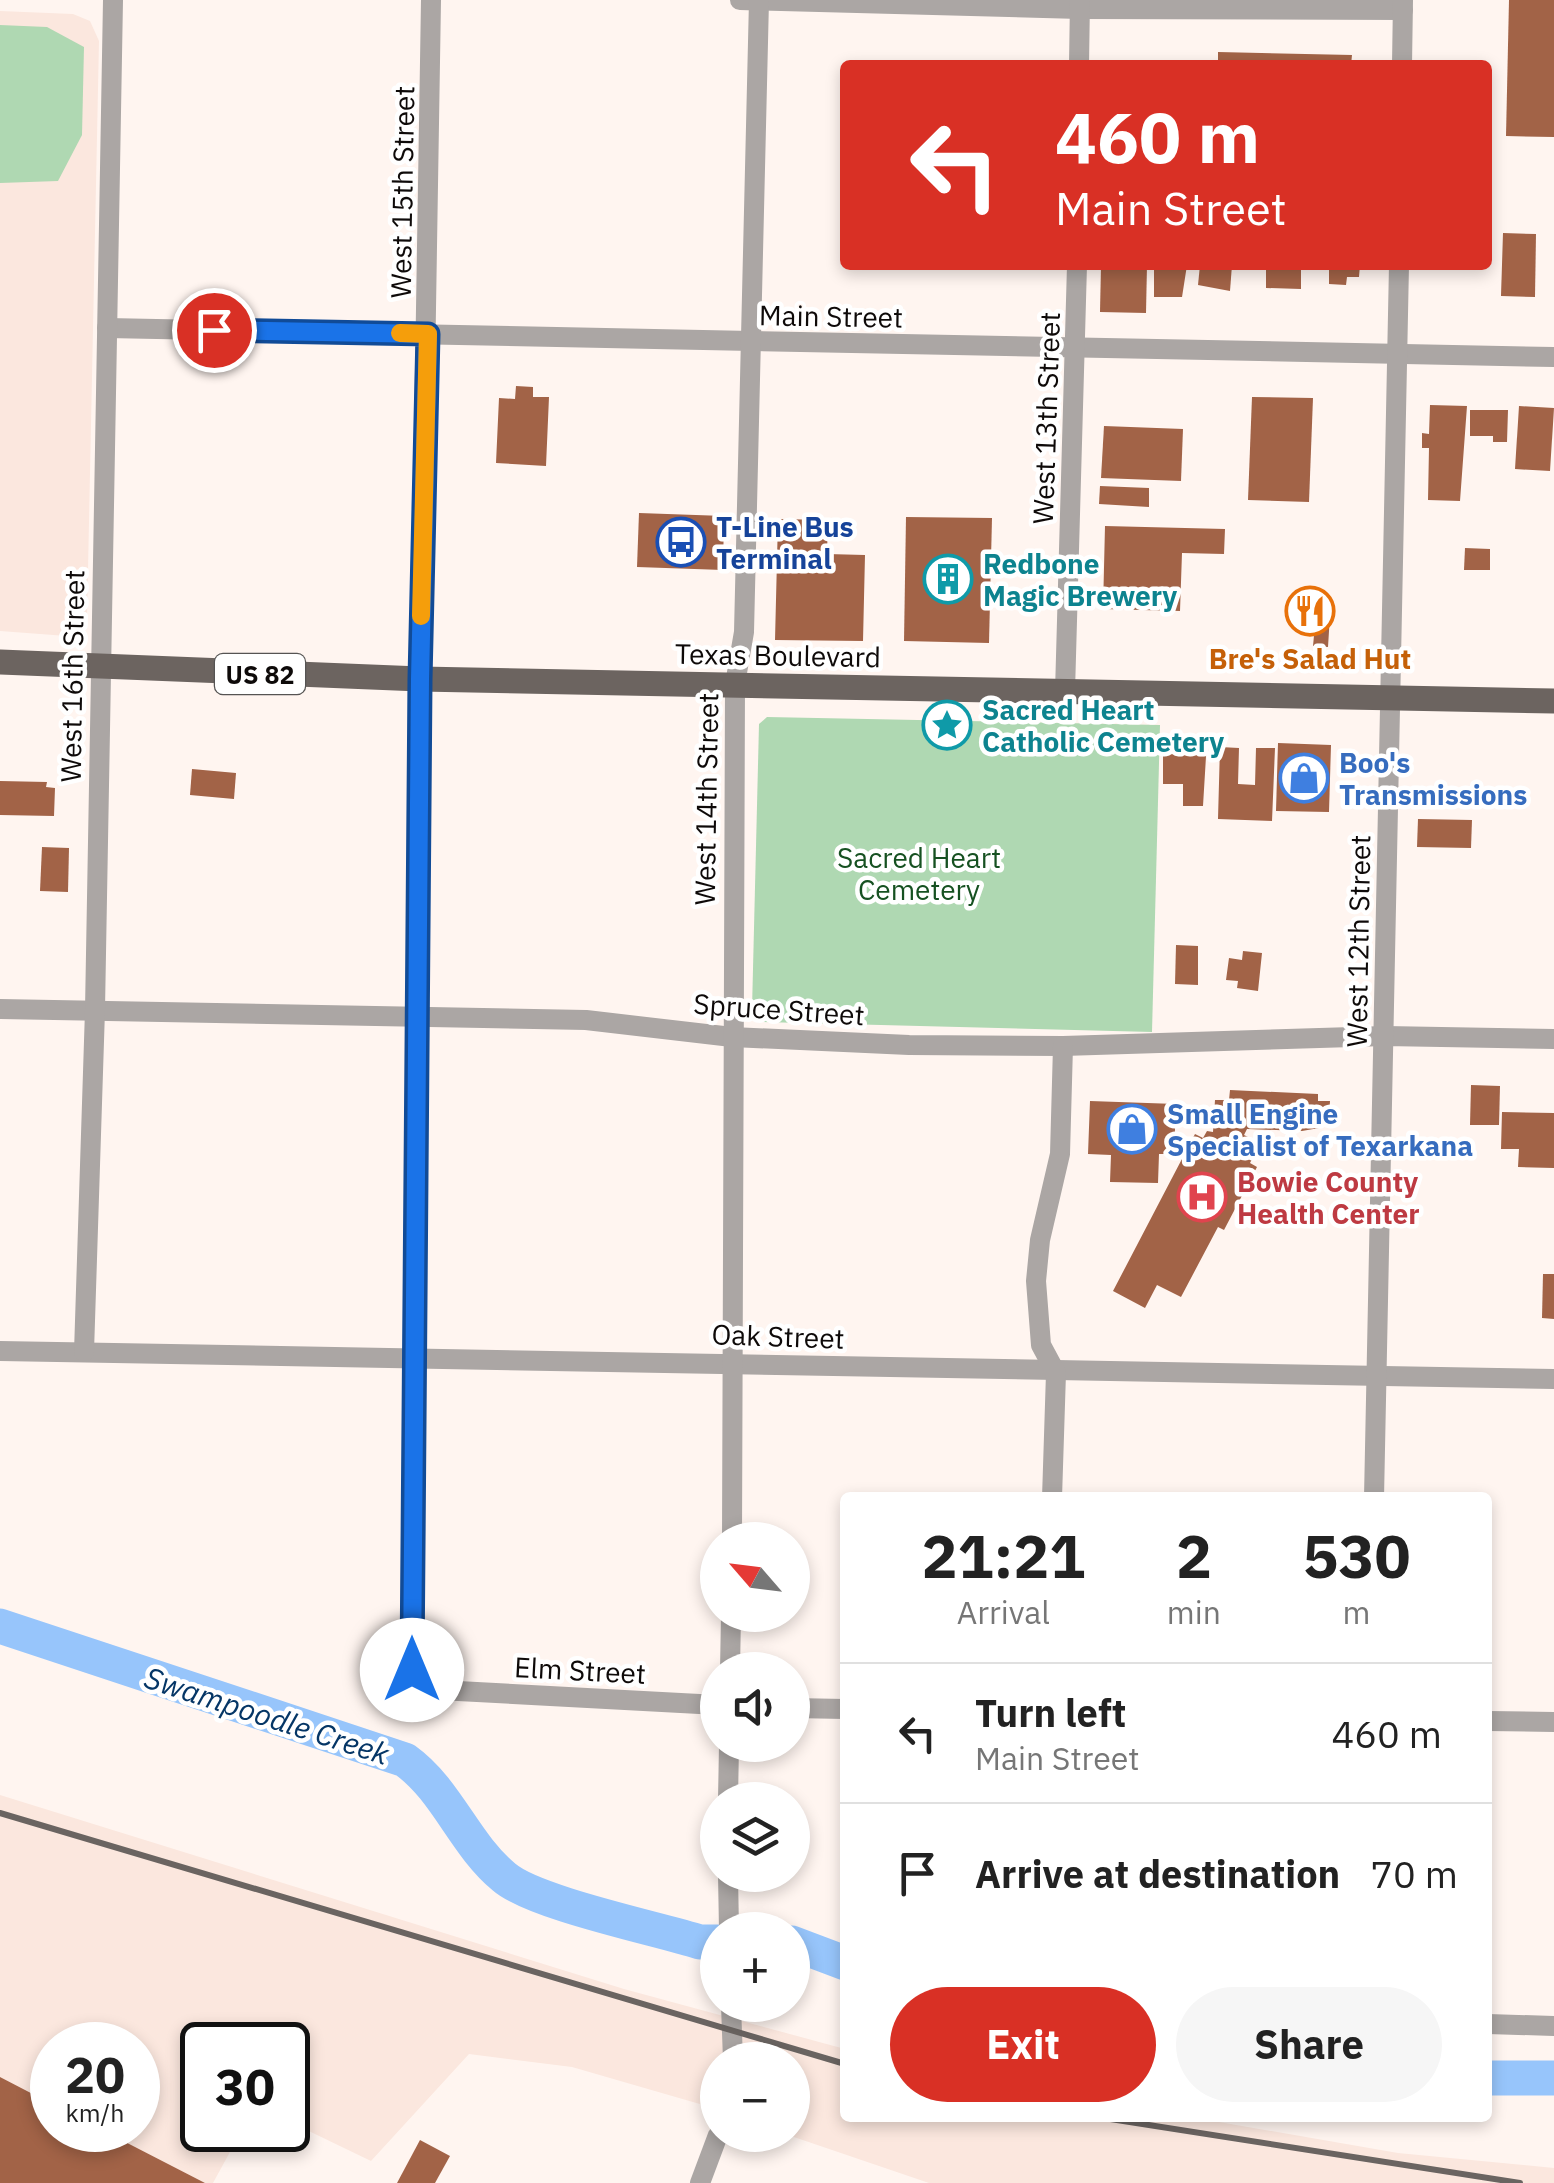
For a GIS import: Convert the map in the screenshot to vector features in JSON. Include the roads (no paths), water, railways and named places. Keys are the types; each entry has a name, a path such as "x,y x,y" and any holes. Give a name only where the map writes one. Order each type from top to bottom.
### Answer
{"main road":[{"name":"Texas Boulevard","path":"0,662 420,679 1554,701"}],"street":[{"name":"West 16th Street","path":"84,1352 95,1010 113,0"},
{"name":"West 15th Street","path":"431,0 420,679 412,1670 422,1683 439,1690"},
{"path":"740,0 1403,5 1402,60"},
{"name":"West 14th Street","path":"732,1522 736,1362 732,1037 734,684 744,632 759,0"},
{"path":"1079,60 1080,4"},
{"name":"West 13th Street","path":"1066,692 1077,270"},
{"name":"West 12th Street","path":"1374,1492 1399,270"},
{"name":"Main Street","path":"107,328 1554,357"},
{"name":"Spruce Street","path":"0,1009 621,1022 732,1037 1063,1046 1385,1036 1554,1039"},
{"path":"1052,1492 1056,1373 1041,1344 1036,1281 1040,1240 1060,1154 1063,1046"},
{"name":"Oak Street","path":"0,1351 1554,1379"},
{"name":"Elm Street","path":"439,1690 700,1705"},
{"path":"810,1708 840,1709"},
{"path":"1492,1721 1554,1722"},
{"path":"1492,2024 1554,2026"},
{"path":"700,2183 712,2152"}],"waterway":[{"name":"Swampoodle Creek","path":"0,1626 405,1760 433,1786 490,1864 519,1887 596,1914 700,1942"},
{"name":"Swampoodle Creek","path":"810,1950 840,1961"},
{"name":"Swampoodle Creek","path":"1492,2078 1554,2078"}],"railway":[{"path":"0,1813 840,2063"},
{"path":"1130,2122 1520,2183"}],"place":[{"name":"T-Line Bus Terminal","path":"681,542"},
{"name":"Redbone Magic Brewery","path":"948,579"},
{"name":"Bre's Salad Hut","path":"1310,611"},
{"name":"Sacred Heart Catholic Cemetery","path":"947,725"},
{"name":"Boo's Transmissions","path":"1304,778"},
{"name":"Small Engine Specialist of Texarkana","path":"1132,1129"},
{"name":"Bowie County Health Center","path":"1202,1197"}],"park label":[{"name":"Sacred Heart Cemetery","path":"919,873"}]}
